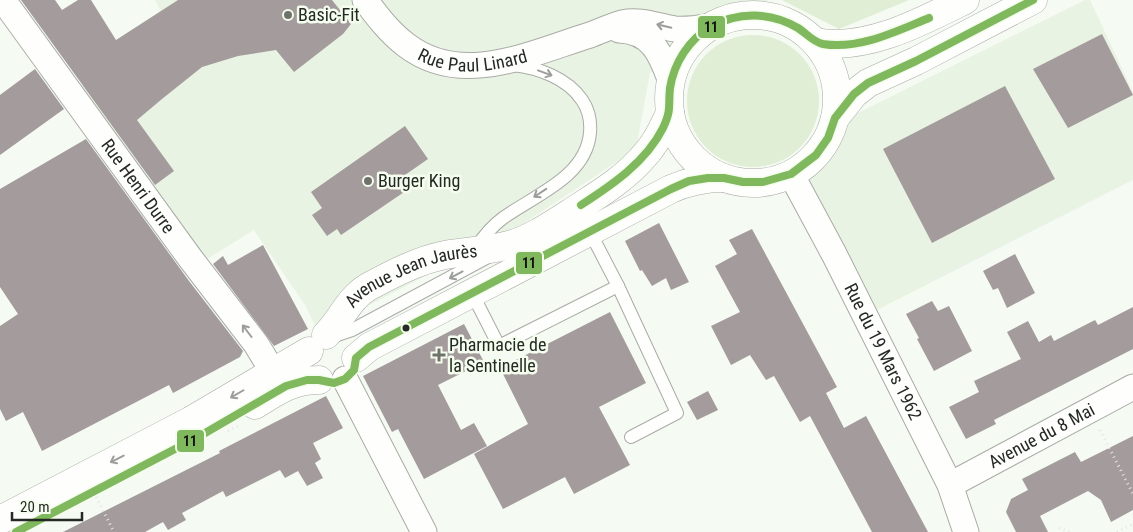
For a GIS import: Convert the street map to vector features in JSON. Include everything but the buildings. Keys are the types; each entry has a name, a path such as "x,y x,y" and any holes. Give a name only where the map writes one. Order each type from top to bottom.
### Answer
{"main road":[{"path":"815,42 838,45 879,37 924,20 965,0"},
{"path":"835,118 854,94 868,83 1032,0"},
{"path":"766,16 793,25 815,42 827,59 834,78 837,98 832,129 822,147 808,162 791,174 763,182 744,182 715,174 699,163 685,149 676,132 670,113 669,97 676,65 685,49 697,36 712,26 738,17 766,16"},
{"name":"Avenue Jean Jaurès","path":"0,520 190,422 324,341 350,303 367,288 425,260 515,243 541,231 626,174 651,148 670,113"},
{"name":"Avenue Jean Jaurès","path":"16,532 200,436 286,386 340,372 369,347 679,185 698,179 724,178"},
{"path":"345,338 355,350 340,372 313,374 309,367 324,341 345,338"}],"street":[{"name":"Rue Paul Linard","path":"365,0 388,28 408,46 429,58 464,66 498,64 623,23 646,22 680,29 712,26"},
{"name":"Rue Henri Durre","path":"5,11 256,344 273,372"},
{"name":"Rue Paul Linard","path":"601,31 632,31 649,40 660,55 671,82"},
{"name":"Rue du 19 Mars 1962","path":"791,174 834,254 950,485 966,532"},
{"path":"340,372 424,532"},
{"name":"Avenue du 8 Mai","path":"950,485 1133,387"}],"lane":[{"path":"474,250 488,231 503,218 570,172 585,152 590,135 590,119 584,103 566,83 532,69 498,64"},
{"path":"590,232 618,286 677,412 631,437"},
{"name":"Avenue Jean Jaurès","path":"324,341 352,330 515,243"},
{"path":"472,293 499,346 618,286"}],"path":[{"path":"1090,409 1133,494"},
{"path":"1117,532 1133,524"},
{"path":"1059,528 1070,532"}],"shaded area":[{"path":"155,0 768,0 650,73 636,149 517,228 318,332 305,305 254,230 204,261 76,89 97,78 167,22"},
{"path":"782,0 909,0 839,29"},
{"path":"1085,0 1090,0 1133,92 1133,180 859,319 795,197 856,114"},
{"path":"753,35 766,36 778,40 800,54 814,76 818,88 818,114 814,126 800,148 778,162 766,166 753,167 740,166 728,162 706,148 692,126 688,114 687,101 688,88 692,76 706,54 728,40 740,36"}],"transit line":[{"name":"11","path":"16,532 200,436 286,386 307,380 334,383 345,379 354,370 356,358 369,347 671,189 689,181 708,178 763,182 791,174 816,155 828,138 835,118 854,94 868,83 916,61 1033,0"},
{"name":"11","path":"581,205 627,172 656,140 668,116 670,88 679,61 689,45 711,27 732,18 754,15 766,16 798,28 819,43 837,45 864,42 878,38 929,18"}],"place":[{"name":"Basic-Fit","path":"288,15"},
{"name":"Burger King","path":"368,181"},
{"name":"Pharmacie de la Sentinelle","path":"439,355"}]}
